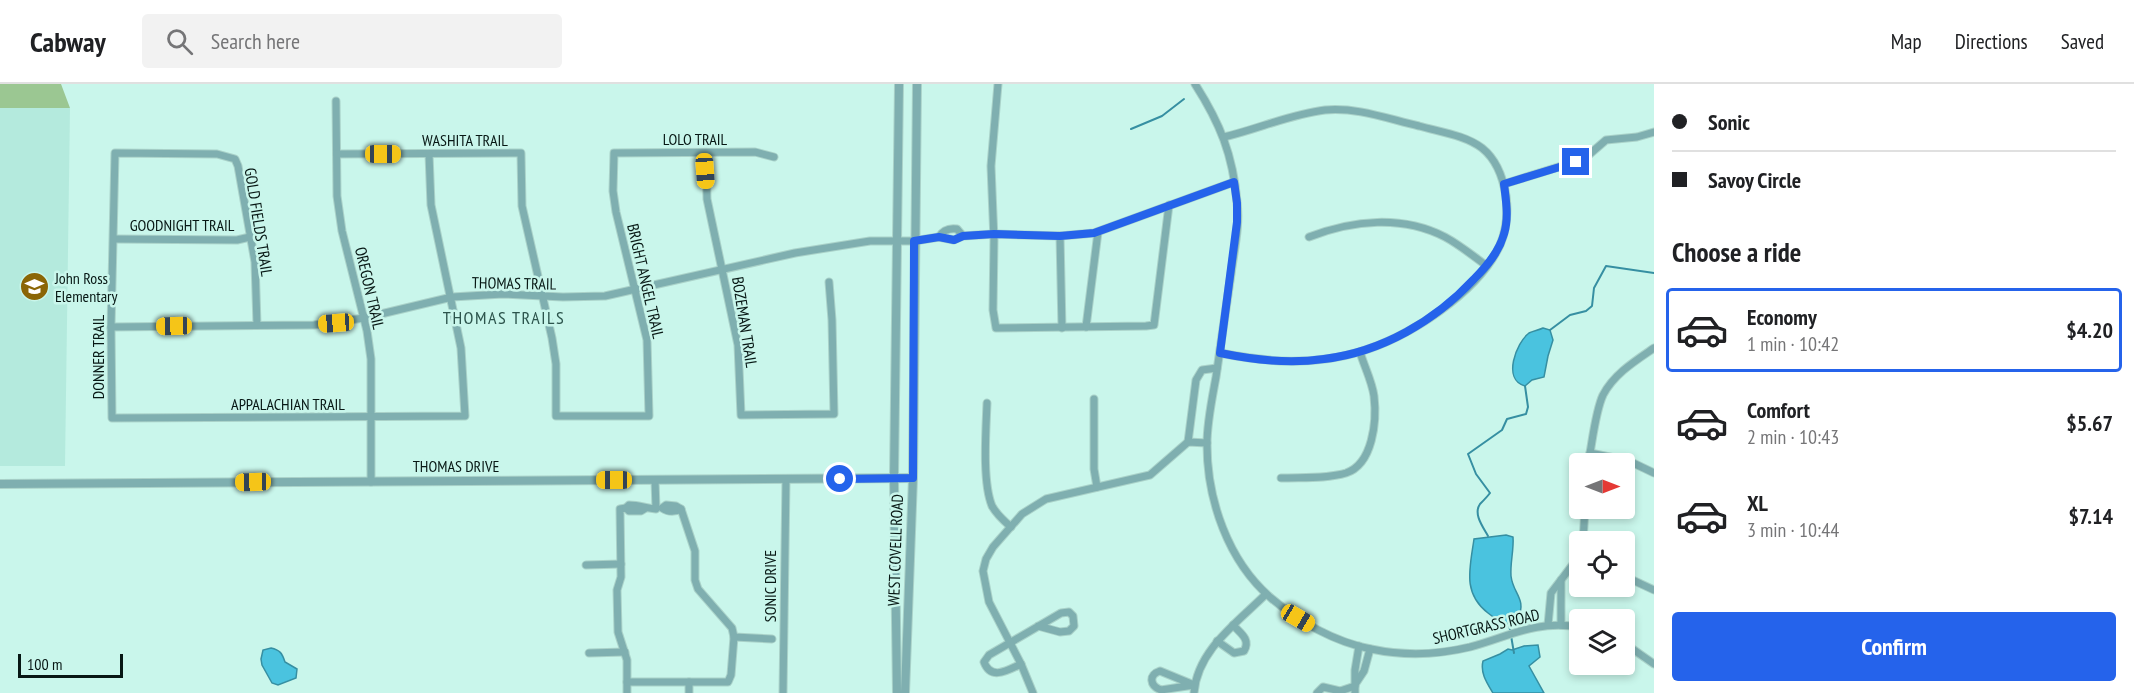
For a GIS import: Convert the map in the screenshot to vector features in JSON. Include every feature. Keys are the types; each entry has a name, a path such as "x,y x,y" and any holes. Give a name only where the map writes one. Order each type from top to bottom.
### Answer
{"street":[{"name":"WEST COVELL ROAD","path":"897,693 894,478 899,84"},
{"name":"WEST COVELL ROAD","path":"905,693 913,478 917,84"},
{"path":"998,84 991,166 994,234 993,310 996,328 1154,324 1169,206"},
{"name":"SHORTGRASS ROAD","path":"1195,84 1224,137 1237,203 1237,222 1207,443 1210,482 1222,527 1253,581 1287,612 1326,634 1370,649 1408,654 1448,651 1470,647 1522,629 1548,625 1569,626"},
{"name":"OREGON TRAIL","path":"336,102 339,212 364,318 371,359 371,482"},
{"path":"1220,353 1272,362 1326,359 1359,352 1407,332 1453,301 1487,266 1500,246 1507,217 1502,175 1493,159 1483,148 1470,140 1364,113 1343,110 1302,114 1224,137"},
{"path":"1504,184 1584,159 1606,140 1637,137 1654,132"},
{"name":"LOLO TRAIL","path":"614,153 755,152 774,158"},
{"name":"GOLD FIELDS TRAIL","path":"115,153 217,154 235,159 255,262 257,325"},
{"name":"DONNER TRAIL","path":"112,418 111,327 115,153"},
{"name":"WASHITA TRAIL","path":"337,154 521,153 522,206 534,266 544,296"},
{"name":"BRIGHT ANGEL TRAIL","path":"544,296 556,364 556,416 650,416 648,351 616,212 613,191 614,153"},
{"name":"BOZEMAN TRAIL","path":"706,153 707,199 738,345 741,415 834,414 830,282"},
{"path":"429,154 430,205 452,297"},
{"path":"939,237 954,240 963,236 994,234 1060,236 1098,232 1234,182"},
{"path":"1310,237 1355,223 1405,224 1443,236 1487,266"},
{"path":"939,237 942,233 953,229 960,231 963,236"},
{"path":"1086,327 1098,232"},
{"path":"1060,236 1062,328"},
{"name":"GOODNIGHT TRAIL","path":"114,239 237,240 250,237"},
{"name":"THOMAS TRAIL","path":"111,327 314,324 364,318 452,297 503,294 585,297 635,290 806,252 870,241 914,241 939,237"},
{"name":"APPALACHIAN TRAIL","path":"112,418 465,416 461,348 452,297"},
{"path":"1590,453 1603,396 1613,380 1654,348"},
{"path":"1281,478 1345,473 1357,467 1368,451 1372,436 1373,393 1359,352"},
{"path":"1644,355 1654,356"},
{"path":"1033,693 1011,642 989,602 983,571 989,553 1022,514 1046,499 1150,475 1188,442 1196,380 1202,370 1217,368"},
{"path":"1094,399 1094,469 1097,487"},
{"path":"987,403 989,495 1000,518 1011,527"},
{"path":"1188,442 1207,443"},
{"path":"1635,464 1654,473"},
{"name":"THOMAS DRIVE","path":"0,484 913,478"},
{"name":"SONIC DRIVE","path":"783,693 786,479"},
{"path":"627,693 627,660 618,632 617,590 621,577 620,509 629,505 656,508 655,480"},
{"path":"627,682 728,682 732,675 734,637 732,628 698,589 695,580 695,551 681,509"},
{"path":"586,565 621,564"},
{"path":"1548,625 1551,593 1569,569"},
{"path":"1561,580 1561,625"},
{"path":"1635,581 1654,590"},
{"path":"1194,689 1203,661 1217,641 1266,594"},
{"path":"1021,663 1001,673 991,673 984,662 988,655 1038,626 1061,613 1069,612 1073,616 1074,626 1069,631 1060,632 1038,626"},
{"path":"1217,641 1234,654 1244,651 1247,645 1246,639 1233,626"},
{"path":"734,637 772,639"},
{"path":"1355,688 1359,646"},
{"path":"1355,688 1364,671 1370,649"},
{"path":"1635,651 1654,664"},
{"path":"589,653 625,652"},
{"path":"1160,670 1194,689 1161,690 1153,685 1152,679 1160,670"},
{"path":"688,682 689,693"},
{"path":"1317,693 1323,687 1340,691 1355,688"}],"shaded area":[{"path":"0,84 61,84 70,108 0,108"},
{"name":"John Ross Elementary","path":"0,108 70,108 65,466 0,466"}],"water":[{"path":"1543,328 1550,330 1553,340 1544,377 1532,380 1525,386 1514,377 1513,361 1524,338 1529,333"},
{"path":"1506,535 1513,537 1511,576 1521,606 1518,618 1509,624 1495,618 1480,605 1474,597 1470,579 1474,539"},
{"path":"1538,645 1540,657 1529,666 1544,693 1493,693 1483,674 1483,661 1508,649"},
{"path":"271,648 279,651 285,662 297,669 296,678 278,685 272,683 261,659 263,650"}],"waterway":[{"path":"1131,129 1162,116 1184,99"},
{"path":"1550,330 1570,315 1586,311 1592,306 1594,288 1606,266 1654,273"},
{"path":"1488,536 1480,520 1478,508 1490,493 1476,474 1468,454 1502,430 1507,419 1526,414 1528,407 1525,386"},
{"path":"1509,624 1514,653"}],"place":[{"name":"John Ross Elementary","path":"34,287"}],"district":[{"name":"THOMAS TRAILS","path":"504,317"}],"route":[{"path":"840,479 913,478 914,241 939,237 954,240 963,236 994,234 1060,236 1094,233 1234,182 1237,222 1220,353 1272,362 1326,359 1359,352 1407,332 1453,301 1487,266 1500,246 1507,217 1504,184 1576,162"}]}
